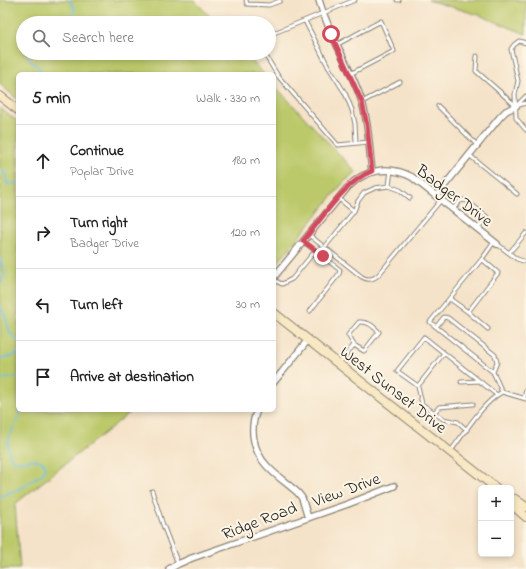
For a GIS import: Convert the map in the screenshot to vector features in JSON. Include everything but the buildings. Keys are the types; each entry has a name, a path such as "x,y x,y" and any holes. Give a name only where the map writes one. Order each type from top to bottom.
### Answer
{"main road":[{"path":"0,96 16,108"},
{"name":"West Sunset Drive","path":"276,315 492,485"},
{"path":"514,499 526,507"},
{"path":"514,507 526,518"}],"street":[{"path":"319,0 323,14 336,45 362,102 367,125 372,171"},
{"path":"439,198 469,155 500,117 506,111 516,106"},
{"name":"Badger Drive","path":"276,275 338,198 353,182 364,174 372,171 391,170 412,177 495,243"},
{"path":"276,380 308,340"},
{"name":"Ridge Road","path":"169,569 178,564 308,518 302,498 267,467 260,457 255,445 253,434 253,423 256,412"},
{"name":"View Drive","path":"308,518 394,486"}],"lane":[{"path":"246,0 247,4 269,5 280,0"},
{"path":"276,32 355,0"},
{"path":"305,21 329,68 345,93 352,110 355,124 356,143"},
{"path":"336,45 381,21 394,51 350,74"},
{"path":"526,43 519,41 511,49 518,81 515,94 516,118 526,130"},
{"path":"477,56 476,71 516,106"},
{"path":"268,60 276,72"},
{"path":"276,73 338,145 369,142"},
{"path":"362,102 400,82"},
{"path":"516,106 526,96"},
{"path":"516,106 526,103"},
{"path":"438,106 477,145"},
{"path":"469,155 517,194"},
{"path":"389,186 391,170"},
{"path":"325,247 354,211 358,201 364,194 375,188 389,186 400,190 410,198"},
{"path":"338,198 354,211"},
{"path":"309,235 362,277 369,279 375,278 439,198"},
{"path":"453,209 460,201 464,200 486,217 477,229"},
{"path":"509,253 526,233"},
{"path":"303,241 336,266 341,272 310,312"},
{"path":"502,392 492,372 430,322 495,243 517,259 526,262"},
{"path":"276,281 282,284 292,279 315,251"},
{"path":"468,312 498,273 482,259"},
{"path":"450,298 488,329"},
{"path":"436,327 444,317 448,318 495,355 497,362 492,372"},
{"path":"364,321 369,323 379,332 364,351 354,344 348,335 359,322 364,321"},
{"path":"467,430 458,422 443,419 422,404 418,386 398,370 424,337 497,395"},
{"path":"338,364 354,344"},
{"path":"418,386 444,353"},
{"path":"461,382 479,381"},
{"path":"450,453 484,407 497,395 502,392 525,398 526,390"},
{"path":"434,413 439,407 473,404"},
{"path":"152,491 178,564"}],"green space":[{"path":"0,0 194,0 209,16 16,16 16,60 251,60 262,72 16,72 16,98 0,84"},
{"path":"428,0 526,0 526,34 479,15"},
{"path":"276,87 356,172 344,182 276,265"},
{"path":"0,108 16,120 16,412 130,412 15,504 20,569 0,569"}],"waterway":[{"path":"69,0 75,9 73,14 69,16"},
{"path":"30,60 39,67 42,72"},
{"path":"0,170 5,173 7,184 16,183"},
{"path":"0,258 5,274 0,285"},
{"path":"0,306 10,332 16,339"},
{"path":"0,358 10,357 16,354"},
{"path":"0,379 16,377"},
{"path":"0,497 25,486 35,478 42,475 46,467 43,462 38,460 21,462 13,461 9,454 8,441 20,412"}],"route":[{"path":"323,256 303,241 353,182 364,174 372,171 367,125 362,102 356,85 331,34"}]}
